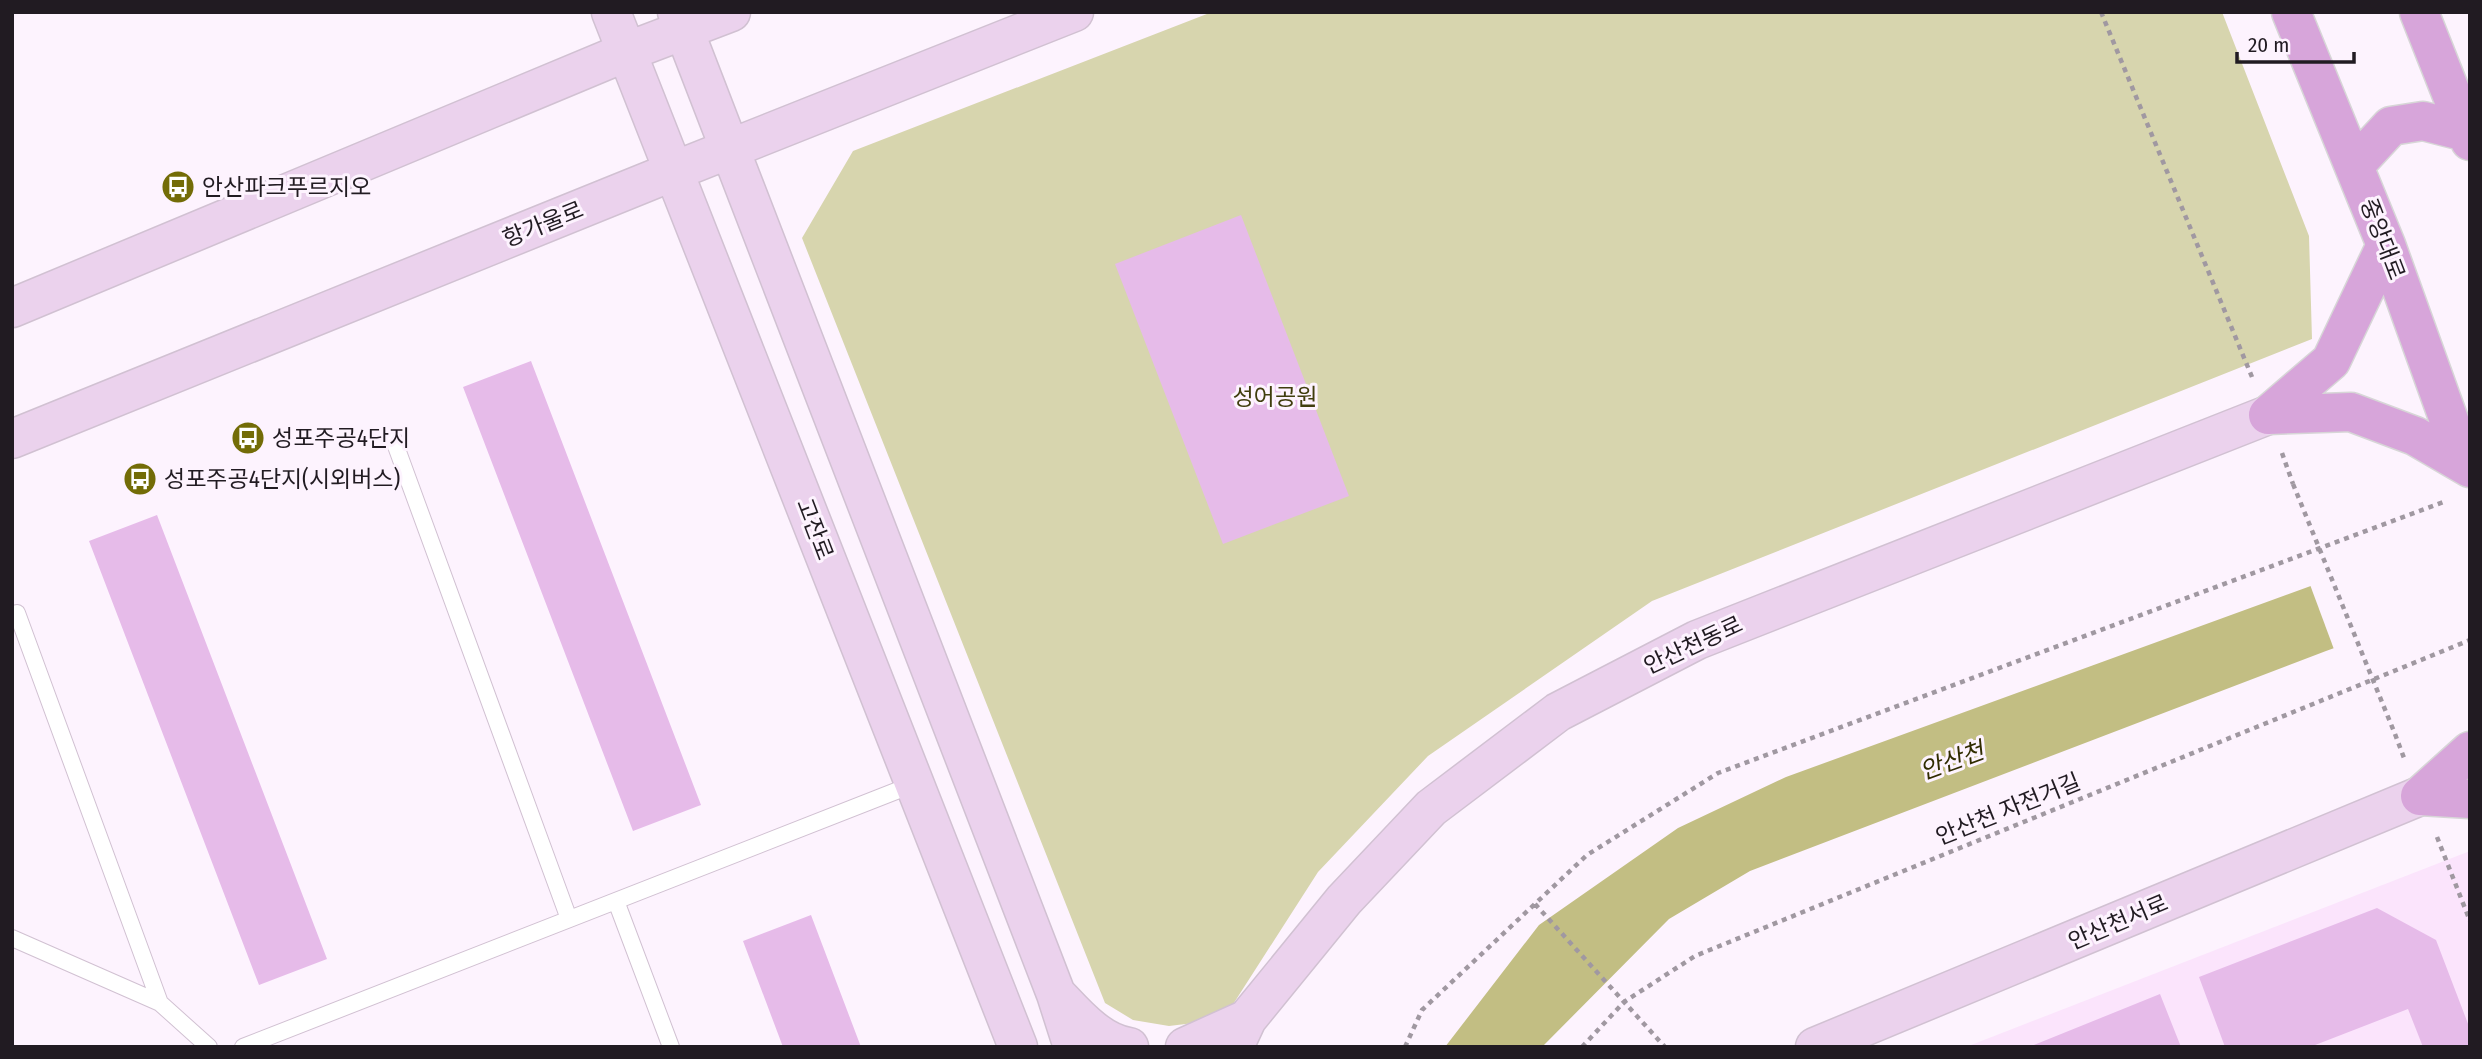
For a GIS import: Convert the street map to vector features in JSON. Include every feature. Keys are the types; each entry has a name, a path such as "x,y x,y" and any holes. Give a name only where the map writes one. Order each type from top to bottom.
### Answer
{"main road":[{"name":"중앙대로","path":"2291,12 2386,245 2450,423 2465,478"},
{"path":"2419,12 2468,137"},
{"path":"2354,166 2390,126 2423,121 2468,137"},
{"path":"2268,415 2331,360 2386,245"},
{"path":"2268,415 2351,412 2415,436 2465,478"},
{"path":"2420,796 2470,751"},
{"path":"2420,796 2470,799"}],"street":[{"name":"고잔로","path":"611,12 1018,1047"},
{"path":"12,308 626,52 681,21 731,12"},
{"name":"항가울로","path":"12,439 1074,12"},
{"path":"681,21 1056,994 1073,1047"},
{"name":"안산천동로","path":"1241,1033 1344,900 1431,808 1558,712 1697,639 2268,415"},
{"name":"안산천서로","path":"1815,1047 2420,796"},
{"path":"1056,994 1085,1025 1120,1046 1129,1047"},
{"path":"1185,1047 1241,1033"}],"lane":[{"path":"393,438 569,919"},
{"path":"17,613 160,1003"},
{"path":"243,1047 915,784"},
{"path":"616,901 671,1047"},
{"path":"12,938 160,1003 209,1047"}],"path":[{"path":"2101,12 2268,415"},
{"path":"1405,1047 1422,1010 1587,855 1718,773 2465,478"},
{"path":"2293,484 2395,734"},
{"name":"안산천 자전거길","path":"1582,1047 1625,1002 1695,956 2470,640"},
{"path":"1535,904 1665,1047"}],"shaded area":[{"path":"2470,851 2470,1047 1966,1047"}],"green space":[{"name":"성어공원","path":"1212,12 2222,12 2309,236 2312,339 1652,601 1428,756 1318,872 1230,1009 1202,1022 1169,1026 1133,1020 1105,1003 802,238 853,151"}],"water":[{"name":"안산천","path":"2470,528 2470,599 2326,651 1750,871 1669,919 1542,1047 1445,1047 1539,925 1678,828 1786,777"}],"pier":[{"path":"2470,524 2470,603 2335,652 2309,582"}],"building":[{"path":"1241,215 1349,496 1223,544 1115,264"},
{"path":"531,361 701,805 633,831 463,387"},
{"path":"157,515 327,959 259,985 89,541"},
{"path":"2377,908 2436,940 2470,1029 2470,1047 2423,1047 2408,1009 2310,1047 2225,1047 2199,977"},
{"path":"811,915 861,1047 783,1047 743,941"},
{"path":"2160,994 2181,1047 2029,1047"}],"place":[{"name":"안산파크푸르지오","path":"178,187"},
{"name":"성포주공4단지","path":"248,438"},
{"name":"성포주공4단지(시외버스)","path":"140,479"}]}
